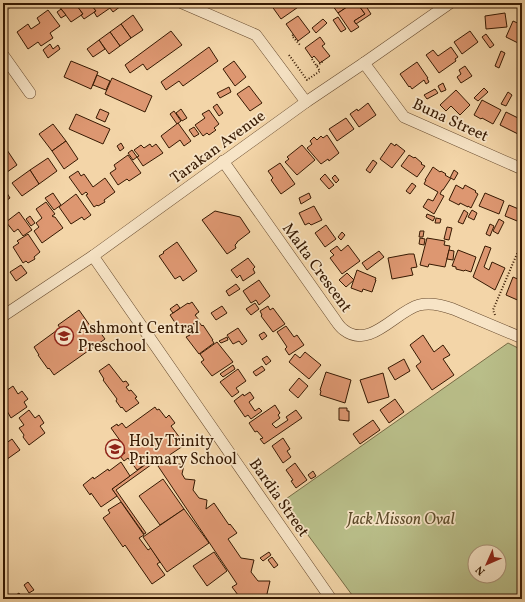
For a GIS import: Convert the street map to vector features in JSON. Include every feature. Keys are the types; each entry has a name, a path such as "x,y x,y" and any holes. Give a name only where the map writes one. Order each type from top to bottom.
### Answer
{"street":[{"path":"3,6 7,3"},
{"path":"182,3 256,35 306,102"},
{"name":"Tarakan Avenue","path":"3,316 93,256 306,102 450,3"},
{"path":"3,55 30,93"},
{"name":"Buna Street","path":"364,63 404,117 522,168"},
{"name":"Malta Crescent","path":"223,161 336,321 344,330 356,335 369,334 379,330 410,308 430,303 442,305 522,338"},
{"name":"Bardia Street","path":"93,256 332,599"}],"path":[{"path":"293,35 292,36 300,45"},
{"path":"289,55 307,80 320,71 312,59"},
{"path":"317,66 323,61"},
{"path":"494,327 496,320 493,310 522,242"}],"green space":[{"name":"Jack Misson Oval","path":"508,343 522,350 522,599 355,599 283,501"}],"building":[{"path":"63,3 75,3 83,14 71,22 59,6"},
{"path":"75,3 90,3 96,11 84,19 81,15 83,14"},
{"path":"90,3 106,3 110,8 97,17 94,12 96,11"},
{"path":"106,3 119,3 121,6 113,12"},
{"path":"273,3 304,3 281,19 271,5"},
{"path":"335,3 341,3 343,6 347,3 353,3 338,13 332,5"},
{"path":"353,3 357,3 365,14 354,21 359,27 351,32 338,13"},
{"path":"357,3 364,3 371,14 356,24 354,21 365,14"},
{"path":"61,9 66,15 61,18 57,12"},
{"path":"48,10 60,26 50,33 53,38 41,46 38,42 28,49 17,32 28,24 31,29 40,23 37,18"},
{"path":"505,13 507,27 486,29 485,16"},
{"path":"133,15 143,30 131,38 121,24"},
{"path":"298,16 310,32 298,41 286,24"},
{"path":"338,17 346,29 341,32 333,20"},
{"path":"323,19 327,23 316,33 312,28"},
{"path":"513,21 522,25 522,45 506,37"},
{"path":"121,24 131,38 120,46 110,32"},
{"path":"171,31 182,45 147,70 143,64 130,73 125,65"},
{"path":"470,31 478,42 462,54 454,42"},
{"path":"110,32 120,46 109,54 99,40"},
{"path":"486,34 494,45 490,48 482,37"},
{"path":"320,37 325,44 322,46 330,56 320,63 314,56 312,58 305,48"},
{"path":"99,40 105,49 93,57 87,49"},
{"path":"50,44 53,49 58,45 60,49 48,58 43,50"},
{"path":"209,47 218,61 183,86 179,81 166,90 161,82"},
{"path":"451,47 458,57 455,59 456,61 439,73 426,55 433,50 438,56"},
{"path":"501,51 505,53 499,68 495,66"},
{"path":"71,61 98,72 91,89 64,77"},
{"path":"234,61 246,77 235,86 223,69"},
{"path":"417,62 428,78 429,82 426,84 424,80 412,89 400,74"},
{"path":"465,66 472,76 461,83 457,77 461,74 459,70"},
{"path":"97,75 110,81 106,90 93,85"},
{"path":"112,78 152,96 145,112 105,94"},
{"path":"443,83 446,90 441,92 438,86"},
{"path":"249,86 262,103 250,111 237,94"},
{"path":"229,87 231,92 220,98 217,93"},
{"path":"484,88 488,92 478,101 474,98"},
{"path":"435,89 438,93 427,99 424,95"},
{"path":"456,90 470,105 460,115 451,106 446,111 440,105"},
{"path":"508,92 512,95 506,106 501,104"},
{"path":"482,100 501,110 493,124 474,115"},
{"path":"368,103 376,115 359,127 350,114 357,109 358,111"},
{"path":"217,104 223,113 219,116 213,107"},
{"path":"100,109 109,113 105,122 96,118"},
{"path":"181,109 187,118 182,121 176,113"},
{"path":"209,110 219,124 214,128 216,130 209,135 207,133 203,136 195,125 205,118 202,114"},
{"path":"174,111 181,121 177,124 170,114"},
{"path":"506,112 522,120 522,126 518,134 500,125"},
{"path":"76,114 110,129 103,144 69,129"},
{"path":"346,118 354,129 337,141 329,129"},
{"path":"178,123 191,141 184,146 180,140 169,148 161,136"},
{"path":"53,124 66,141 52,151 39,134"},
{"path":"194,127 199,134 194,137 189,130"},
{"path":"327,135 339,153 329,161 328,159 321,164 307,148 312,144 310,141 314,137 317,140 321,136 323,138"},
{"path":"66,141 78,159 64,169 52,151"},
{"path":"121,143 124,148 120,151 117,146"},
{"path":"391,143 395,146 396,144 405,151 392,168 380,159"},
{"path":"150,144 152,147 156,144 163,153 143,166 137,157 139,156 134,150 141,145 144,148"},
{"path":"302,145 315,160 297,175 285,162 289,159 287,157"},
{"path":"5,147 17,165 3,175 3,148"},
{"path":"132,150 137,157 133,160 128,153"},
{"path":"128,155 141,173 129,181 127,179 118,185 110,173 116,169 114,165"},
{"path":"409,155 414,158 415,157 425,166 417,177 401,166"},
{"path":"48,158 57,171 39,184 30,170"},
{"path":"373,160 377,163 370,173 366,170"},
{"path":"280,163 295,184 281,194 271,180 273,178 268,171"},
{"path":"433,167 450,178 454,170 458,173 454,180 451,178 442,190 440,194 444,196 434,214 423,207 428,199 433,201 438,192 424,184"},
{"path":"30,170 39,184 22,196 12,183"},
{"path":"78,171 81,176 84,174 93,187 105,178 115,192 104,200 105,202 94,207 86,195 88,194 86,192 82,195 69,177"},
{"path":"325,174 334,185 329,189 320,179"},
{"path":"335,175 339,180 336,183 332,178"},
{"path":"412,183 416,186 410,194 406,191"},
{"path":"456,185 463,189 465,185 476,191 475,192 478,194 471,208 460,203 459,205 449,200"},
{"path":"5,190 10,198 3,203 3,191"},
{"path":"53,193 61,205 54,210 45,198"},
{"path":"309,193 311,198 301,204 299,198"},
{"path":"485,193 504,201 499,214 479,206"},
{"path":"76,194 91,215 84,220 82,217 71,224 59,207"},
{"path":"46,202 55,214 52,216 55,217 63,228 42,243 34,231 39,227 36,223 42,218 36,209"},
{"path":"509,205 521,210 522,208 522,223 505,216"},
{"path":"314,206 322,220 311,225 309,223 305,225 299,213"},
{"path":"464,210 468,213 463,224 458,222"},
{"path":"472,210 477,213 474,220 468,217"},
{"path":"215,211 240,217 250,232 237,242 235,245 236,248 227,254 202,220"},
{"path":"19,212 32,230 23,236 18,229 14,232 6,222"},
{"path":"427,214 435,217 433,221 426,217"},
{"path":"30,216 35,223 31,226 26,219"},
{"path":"436,218 441,219 440,223 435,223"},
{"path":"499,219 504,222 498,234 493,231"},
{"path":"490,224 494,226 490,236 486,234"},
{"path":"326,225 336,239 325,247 315,233"},
{"path":"447,227 452,228 449,240 444,239"},
{"path":"420,231 424,231 423,237 419,237"},
{"path":"342,232 345,235 341,240 338,237"},
{"path":"28,234 40,252 34,257 35,259 28,263 26,261 23,263 13,247 19,243 17,241"},
{"path":"420,238 425,239 424,245 419,244"},
{"path":"427,238 445,241 444,245 450,246 445,267 429,264 428,267 420,265"},
{"path":"177,242 197,271 183,281 180,276 175,279 159,256"},
{"path":"348,245 360,261 342,274 330,258 334,255 330,251 337,246 341,251"},
{"path":"485,246 491,248 484,267 489,270 492,262 505,268 495,290 473,277"},
{"path":"449,250 454,251 453,260 447,259"},
{"path":"458,250 476,257 471,272 456,269 456,267 452,266"},
{"path":"379,251 384,257 367,270 362,263"},
{"path":"414,254 417,267 411,268 413,275 392,279 388,258"},
{"path":"248,258 255,267 253,269 255,273 243,281 240,275 237,278 231,270"},
{"path":"21,265 27,273 16,281 10,272"},
{"path":"357,270 376,278 372,292 363,289 362,292 351,288"},
{"path":"347,273 354,280 346,287 339,280"},
{"path":"513,277 522,281 522,302 506,295"},
{"path":"259,280 270,296 259,305 256,300 251,303 243,291"},
{"path":"236,284 240,289 229,296 226,291"},
{"path":"192,302 199,312 195,315 199,320 183,331 179,326 178,327 170,315"},
{"path":"255,303 259,309 251,315 246,309"},
{"path":"177,304 180,308 173,313 170,309"},
{"path":"222,306 227,313 216,320 211,313"},
{"path":"268,306 270,310 273,308 285,324 273,332 261,316 260,311"},
{"path":"79,310 91,327 94,324 105,339 54,375 38,355 34,347 60,328 58,325"},
{"path":"198,321 202,326 203,325 214,343 199,354 186,337 190,335 186,330"},
{"path":"286,326 294,337 297,335 304,345 289,355 285,349 287,347 277,332"},
{"path":"238,328 247,341 242,345 239,341 233,344 227,335"},
{"path":"264,332 267,336 262,340 259,335"},
{"path":"423,335 434,352 443,345 450,355 443,359 454,375 432,390 416,366 421,362 410,345"},
{"path":"227,337 228,340 221,343 219,341"},
{"path":"217,342 233,362 212,376 201,362 204,360 200,354"},
{"path":"305,352 321,365 309,379 289,362 295,354 300,358"},
{"path":"267,356 271,361 266,365 262,359"},
{"path":"404,359 410,371 395,380 388,368"},
{"path":"109,364 123,382 126,381 129,385 126,387 129,391 131,390 137,397 135,398 139,403 126,412 116,401 117,399 103,380 104,379 99,371"},
{"path":"233,365 235,369 223,377 220,374"},
{"path":"262,366 265,370 256,376 253,372"},
{"path":"238,369 246,381 236,388 239,392 232,397 220,382"},
{"path":"326,372 351,380 345,403 320,395 320,390"},
{"path":"383,373 389,397 368,403 360,380"},
{"path":"299,378 308,386 298,398 289,390"},
{"path":"13,386 18,394 22,391 28,399 24,402 27,407 11,418 7,411 5,413 3,410 3,393"},
{"path":"250,392 254,398 249,402 255,411 259,408 262,411 251,419 248,415 245,417 234,401 243,394 244,396"},
{"path":"395,399 404,412 389,423 380,410"},
{"path":"275,405 280,413 278,415 280,418 272,424 276,428 288,420 286,417 296,410 302,418 264,444 260,439 263,438 257,431 255,432 249,423"},
{"path":"155,407 157,410 159,409 166,418 169,415 175,423 171,426 183,442 181,444 183,446 156,464 153,459 137,470 128,458 124,461 120,456 125,453 118,443 121,442 111,428 122,423 126,428"},
{"path":"339,408 347,408 347,411 349,411 349,421 339,420"},
{"path":"29,410 35,418 39,415 44,423 40,426 45,433 29,445 19,428 24,425 19,418"},
{"path":"373,420 380,430 360,444 353,434"},
{"path":"283,438 290,449 287,451 291,457 283,463 272,446"},
{"path":"12,439 20,450 3,462 3,440 5,444"},
{"path":"170,457 174,463 184,465 182,474 185,479 195,480 193,490 199,498 207,500 206,509 214,503 229,525 230,524 237,533 228,539 241,558 254,560 251,572 258,581 270,581 267,594 271,599 241,599 232,587 237,584 158,466"},
{"path":"153,459 155,462 116,490 146,533 144,534 112,489"},
{"path":"121,462 130,476 112,489 117,496 101,507 83,485 93,477 94,479 108,469 109,471"},
{"path":"295,463 307,480 296,488 291,481 293,480 286,470"},
{"path":"313,471 316,476 311,479 308,475"},
{"path":"163,479 184,509 160,525 139,496"},
{"path":"121,502 144,535 139,538 148,550 151,548 160,562 157,564 165,575 152,584 125,545 123,547 103,518 110,513 108,510"},
{"path":"184,509 209,543 167,572 143,537"},
{"path":"214,552 227,571 207,586 193,566"},
{"path":"269,552 271,555 263,561 260,558"},
{"path":"272,557 278,565 274,568 268,560"},
{"path":"28,582 34,590 29,593 24,585"},
{"path":"19,593 23,599 10,599"}],"place":[{"name":"Ashmont Central Preschool","path":"64,336"},
{"name":"Holy Trinity Primary School","path":"115,449"}]}
